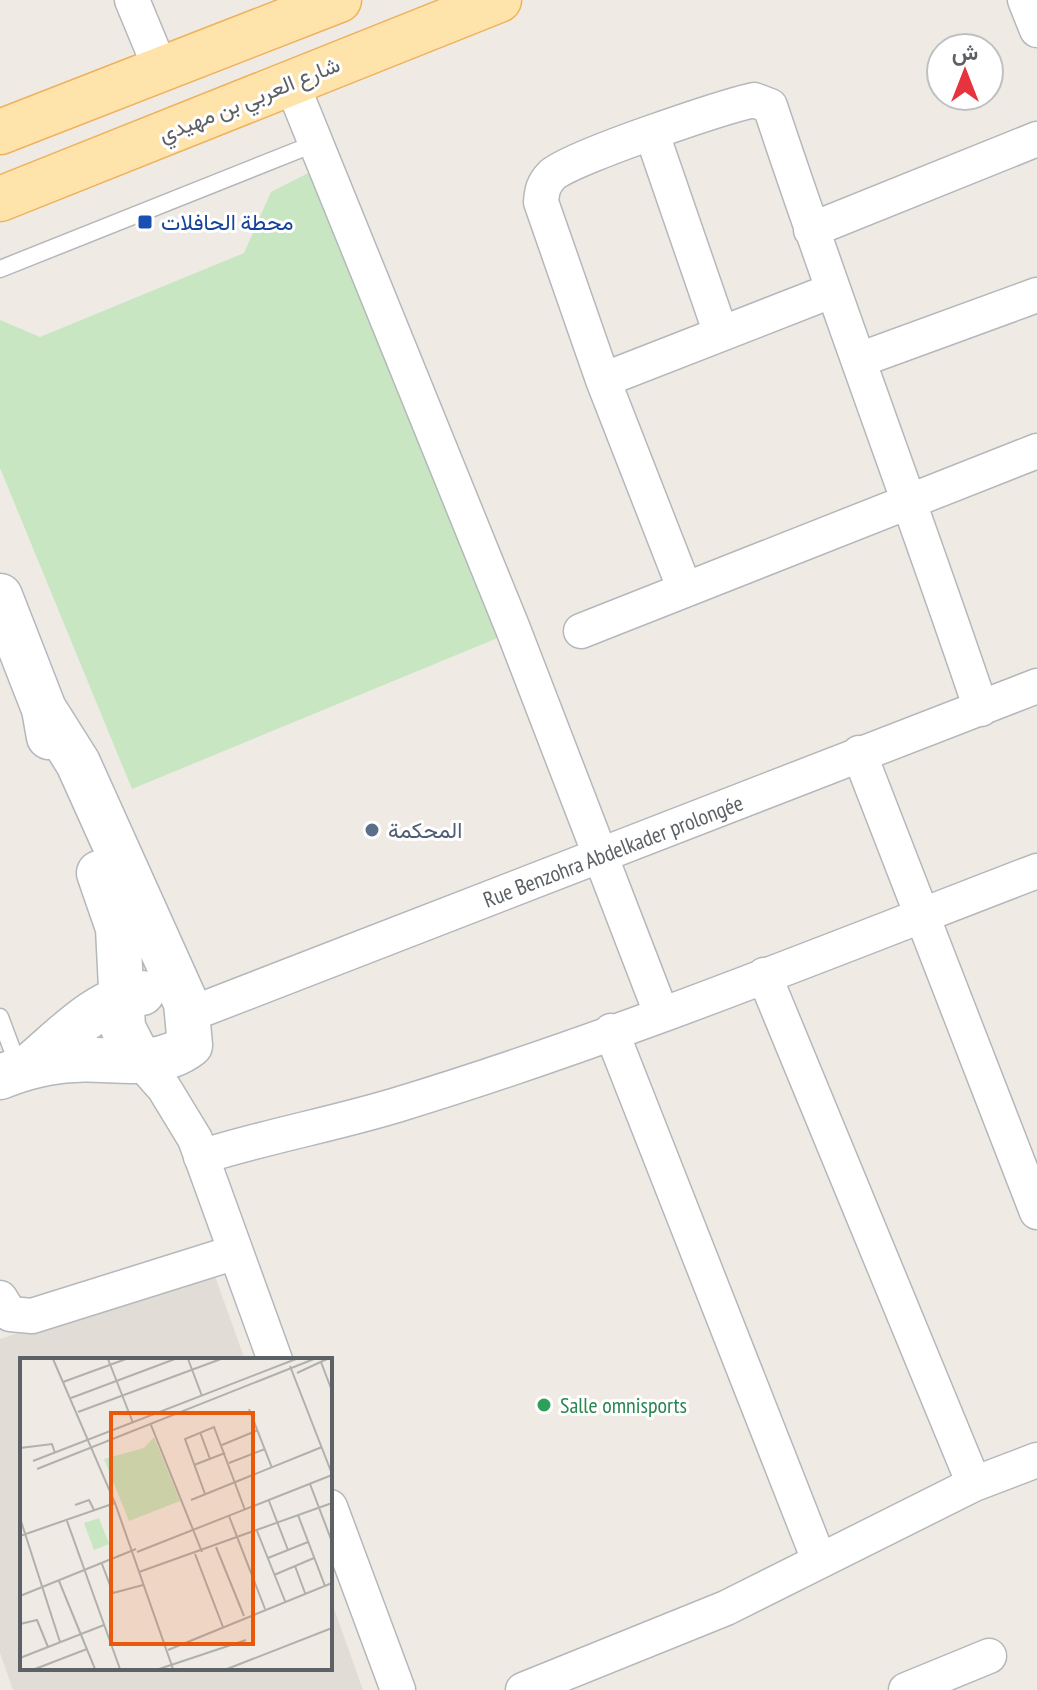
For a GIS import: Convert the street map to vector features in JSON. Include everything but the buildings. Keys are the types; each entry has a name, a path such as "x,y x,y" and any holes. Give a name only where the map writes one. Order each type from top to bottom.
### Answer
{"main road":[{"path":"0,132 339,0"},
{"name":"شارع العربي بن مهيدي","path":"0,199 499,0"}],"street":[{"path":"132,0 161,70"},
{"path":"1025,0 1037,30"},
{"path":"291,82 603,856 661,1013"},
{"path":"685,590 603,380 541,202 542,187 554,173 652,134 754,100 770,106 831,291 910,499 981,709"},
{"path":"652,134 721,334"},
{"path":"811,230 1037,139"},
{"path":"603,380 831,291"},
{"path":"859,360 1037,295"},
{"path":"581,631 1037,451"},
{"path":"0,596 12,660 78,763 187,1018 188,1072 198,1148"},
{"name":"Rue Benzohra Abdelkader prolongée","path":"187,1018 1037,686"},
{"path":"44,709 58,773 115,912 120,945 123,1028 140,1061 164,1088 198,1148 274,1358"},
{"path":"859,753 1037,1212"},
{"path":"198,1148 257,1139 398,1105 661,1013 1037,871"},
{"path":"764,975 974,1484"},
{"path":"17,1070 97,1010 120,998 151,992 187,1018"},
{"path":"17,1070 75,1059 140,1061 171,1056 187,1018"},
{"path":"611,1031 819,1560"},
{"path":"0,1298 10,1314 32,1316 236,1252"},
{"path":"523,1690 726,1608 974,1484 1037,1460"},
{"path":"332,1512 398,1690"},
{"path":"915,1688 989,1656"}],"lane":[{"path":"0,269 316,143"},
{"path":"0,1017 17,1070"}],"shaded area":[{"path":"212,1268 244,1358 20,1358 20,1670 332,1670 332,1603 363,1690 13,1690 0,1653 0,1339"}],"green space":[{"path":"314,170 500,637 132,789 0,468 0,320 40,337 244,253 271,192"}],"place":[{"name":"محطة الحافلات","path":"145,222"},
{"name":"المحكمة","path":"372,830"},
{"name":"Salle omnisports","path":"544,1405"}]}
